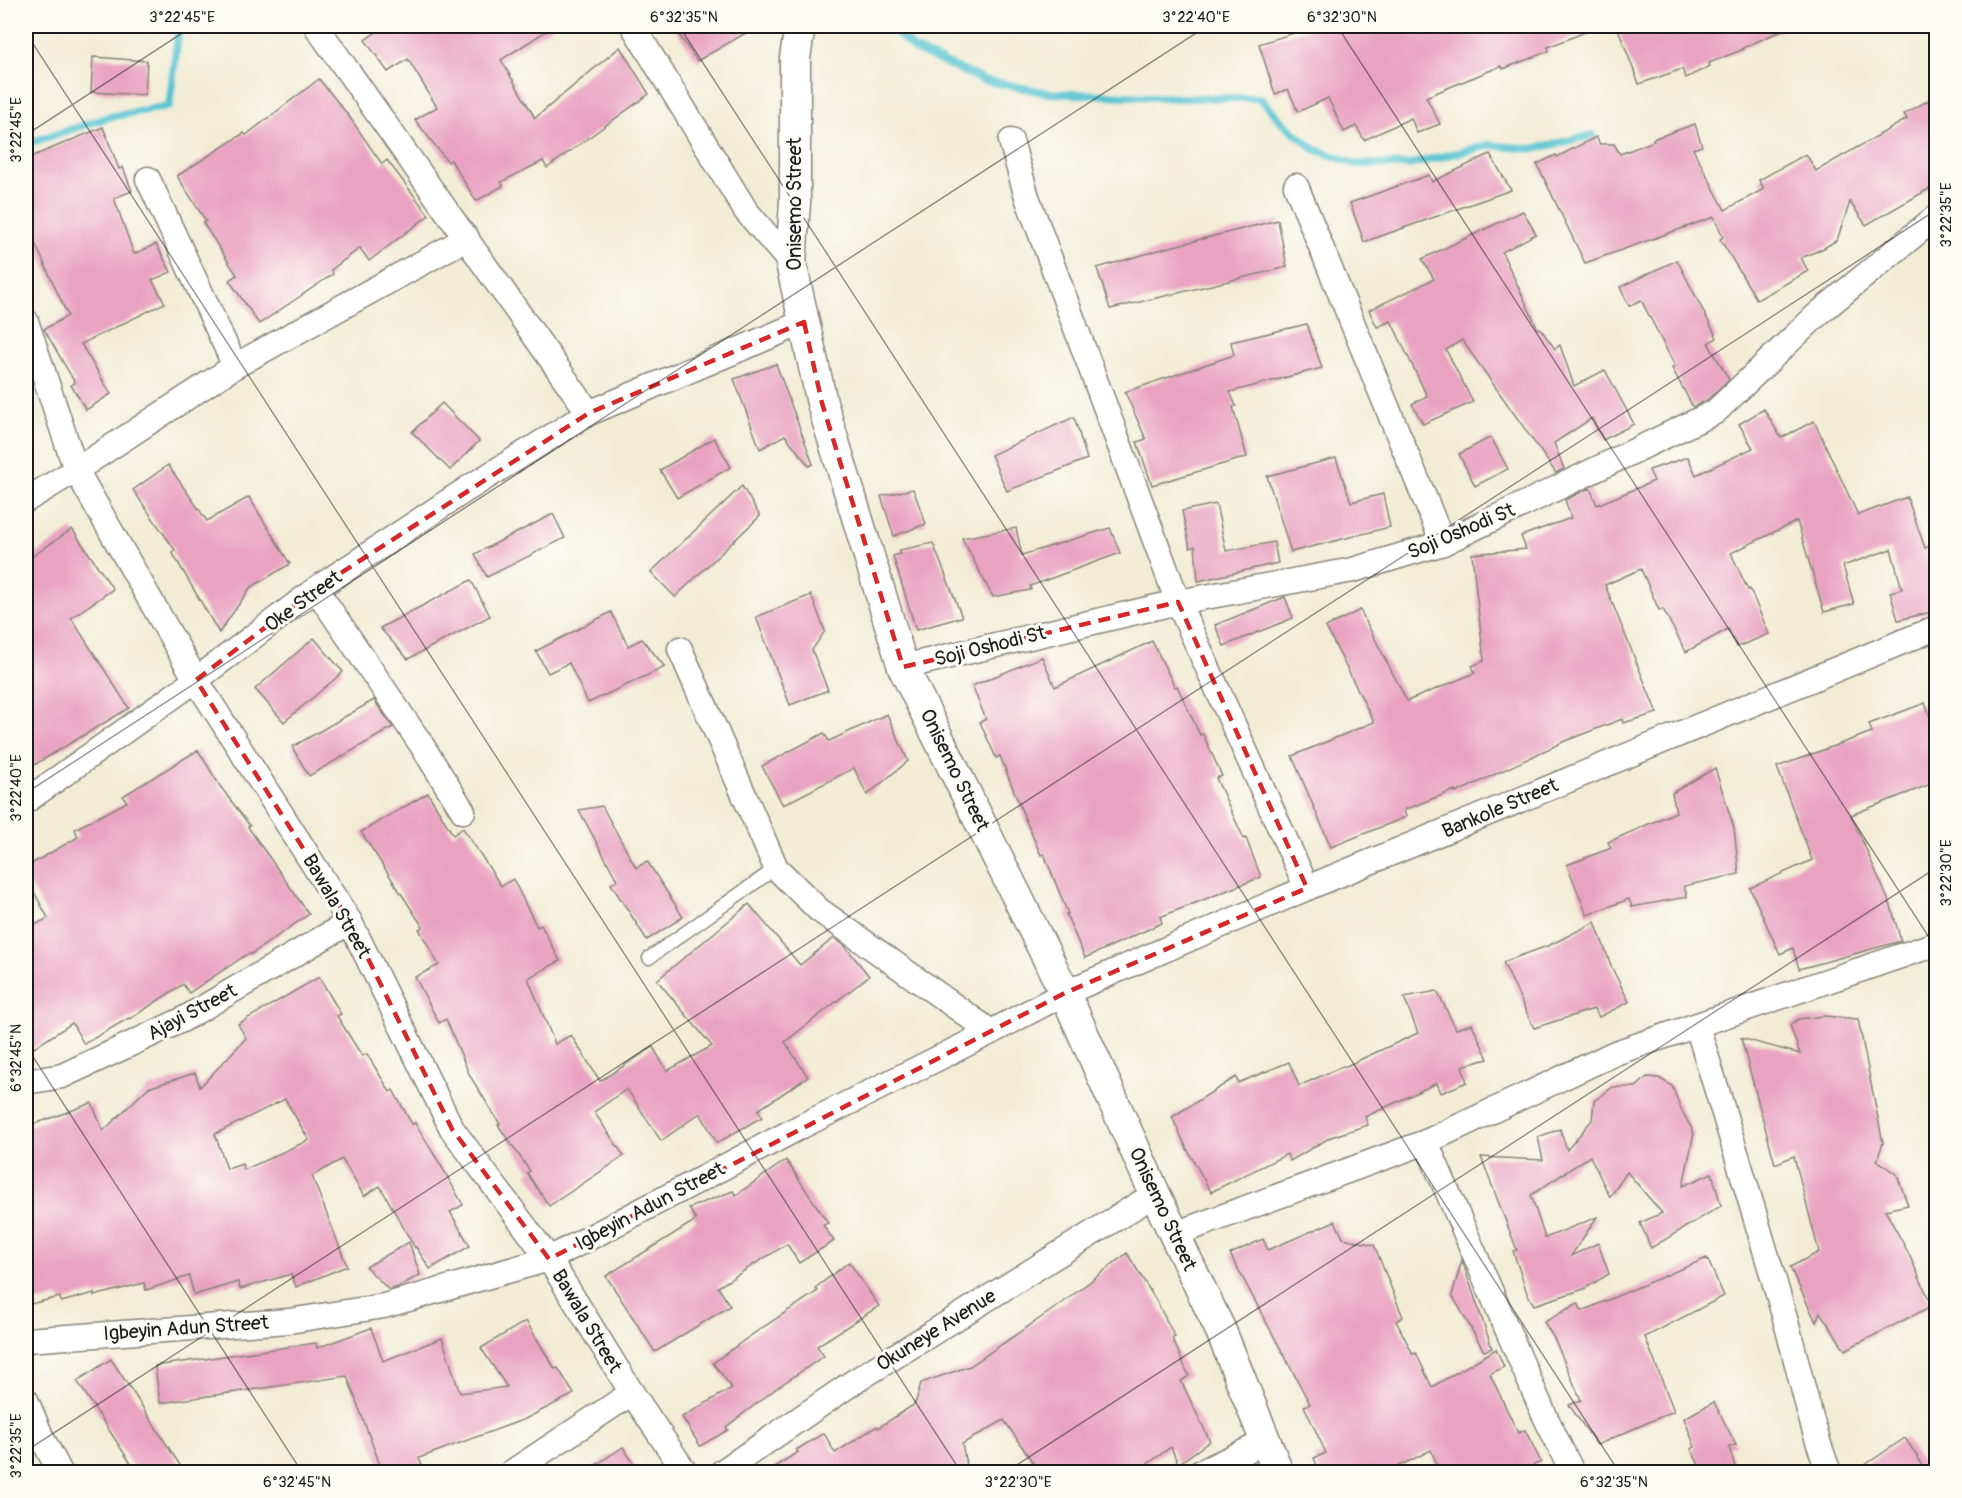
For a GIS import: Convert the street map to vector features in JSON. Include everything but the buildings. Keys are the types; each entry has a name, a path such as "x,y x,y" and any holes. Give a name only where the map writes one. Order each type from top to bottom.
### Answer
{"street":[{"path":"316,26 589,413"},
{"path":"633,26 746,212 791,263"},
{"name":"Onisemo Street","path":"800,26 795,58 795,202 791,263 828,424 903,667 1065,993 1155,1194 1221,1331 1278,1473"},
{"path":"1011,141 1027,197 1178,602 1307,888"},
{"path":"148,179 235,366"},
{"path":"1296,186 1443,543"},
{"name":"Soji Oshodi St","path":"903,667 1178,602 1353,570 1443,543 1715,412 1818,314 1936,217"},
{"path":"26,500 235,366 467,238"},
{"name":"Bawala Street","path":"26,321 31,343 76,470 196,681 350,922 452,1129 549,1259 632,1394 685,1473"},
{"name":"Oke Street","path":"26,801 196,681 316,589 467,489 589,413 804,322"},
{"path":"316,589 421,744 463,811"},
{"name":"Bankole Street","path":"1065,993 1307,888 1936,628"},
{"path":"680,649 776,868 819,910 991,1032"},
{"name":"Ajayi Street","path":"26,1082 62,1076 182,1020 350,922"},
{"path":"1175,1234 1426,1142 1616,1053 1936,944"},
{"name":"Igbeyin Adun Street","path":"26,1340 289,1321 374,1308 549,1259 802,1126 1065,993"},
{"path":"1696,1026 1734,1147 1829,1473"},
{"path":"1426,1142 1543,1412 1572,1473"},
{"name":"Okuneye Avenue","path":"722,1473 852,1383 1155,1194"},
{"path":"512,1473 632,1394"},
{"path":"26,1400 60,1473"},
{"path":"1201,1473 1265,1442"}],"lane":[{"path":"650,958 776,868"}],"highlighted area":[{"path":"804,322 822,403 903,667 1178,602 1307,888 1065,993 549,1259 452,1129 350,922 196,680 316,589 589,413"}],"waterway":[{"path":"26,144 109,117 169,106 179,26"},
{"path":"890,26 914,49 983,80 1048,93 1181,98 1260,98 1283,123 1314,149 1356,164 1408,165 1489,145 1533,149 1593,135"}]}
